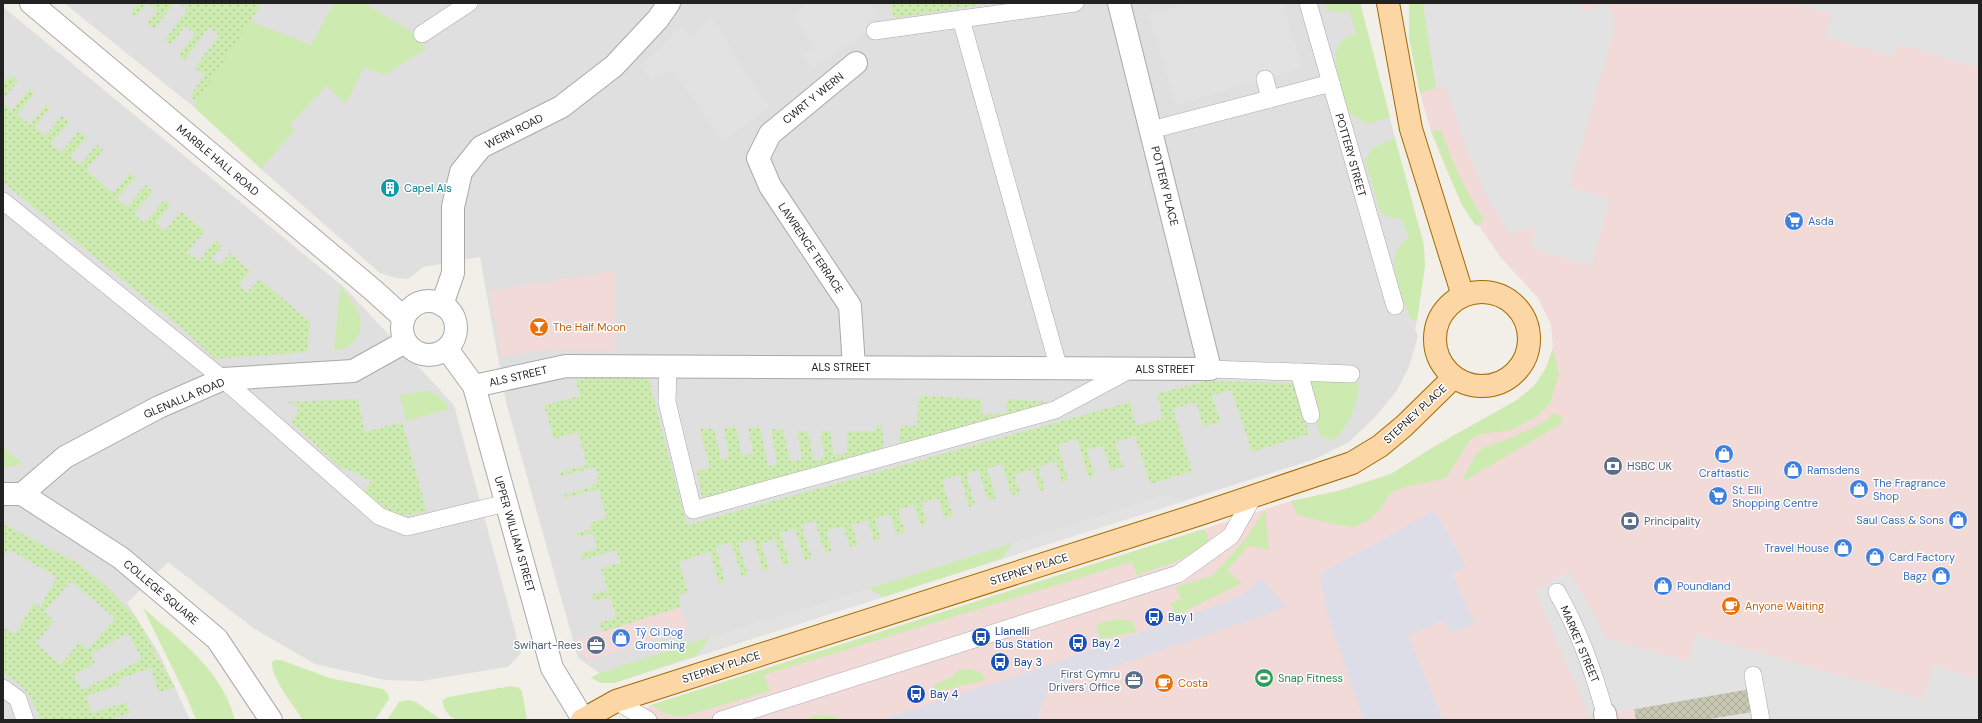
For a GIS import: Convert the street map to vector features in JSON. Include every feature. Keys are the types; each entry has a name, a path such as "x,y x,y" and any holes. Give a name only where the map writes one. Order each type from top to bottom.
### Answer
{"main road":[{"path":"1388,3 1411,129 1463,296"},
{"path":"1471,292 1487,292 1503,296 1515,305 1525,318 1529,333 1529,349 1523,364 1512,376 1499,384 1483,387 1467,385 1453,378 1442,367 1436,352 1434,337 1437,322 1445,308 1457,298 1463,296 1471,292"},
{"name":"STEPNEY PLACE","path":"583,720 616,701 1352,463 1374,450 1404,426 1453,378"}],"street":[{"name":"MARBLE HALL ROAD","path":"31,3 373,290 404,318"},
{"name":"WERN ROAD","path":"442,304 453,273 453,207 461,172 481,147 561,107 614,66 658,19 669,3"},
{"name":"POTTERY PLACE","path":"1119,3 1210,370"},
{"name":"CWRT Y WERN","path":"770,134 856,63"},
{"name":"LAWRENCE TERRACE","path":"770,134 758,158 770,186 850,306 854,367"},
{"path":"424,301 442,304 454,317 456,326 454,338 447,349 434,355 420,354 412,350 405,342 401,326 404,318 408,310 416,304 424,301"},
{"name":"GLENALLA ROAD","path":"12,494 65,457 159,407 223,379 353,371 405,342"},
{"name":"UPPER WILLIAM STREET","path":"447,349 474,386 552,668 583,720"},
{"name":"ALS STREET","path":"474,386 566,366 1210,370"},
{"name":"COLLEGE SQUARE","path":"12,494 122,558 217,639 271,720"}],"lane":[{"path":"422,34 469,3"},
{"path":"875,31 1076,3"},
{"name":"POTTERY STREET","path":"1308,3 1395,306"},
{"path":"961,19 1059,369"},
{"path":"1265,79 1270,99"},
{"path":"1151,130 1331,83"},
{"path":"3,201 223,379 379,516 406,527 506,503"},
{"path":"668,366 667,402 693,510 1055,410 1131,369"},
{"path":"1210,370 1351,374"},
{"path":"1299,372 1311,415"},
{"path":"721,720 1178,574 1232,536 1253,496"},
{"name":"MARKET STREET","path":"1558,592 1573,620 1595,676 1606,717"},
{"path":"1753,675 1761,720"},
{"path":"3,688 18,699 25,720"},
{"path":"616,701 648,720"}],"shaded area":[{"path":"64,3 1360,3 1395,138 1374,147 1391,218 1401,218 1409,238 1395,271 1411,320 1417,320 1415,329 1418,336 1409,367 1396,392 1376,416 1349,442 1315,459 614,683 578,658 506,402 480,257 423,267 408,279 396,278 380,273 261,169 194,107"},
{"path":"804,3 869,3 879,18 866,20 872,29 812,69 803,55 814,48 793,16 806,7"},
{"path":"1191,3 1283,3 1302,68 1176,105 1149,15"},
{"path":"1409,3 1979,3 1979,720 626,720 651,705 1291,501 1338,491 1391,474 1435,446 1517,400 1535,385 1546,368 1553,348 1551,325 1538,298 1501,258 1479,226 1462,205 1446,169 1431,131 1420,93 1409,38"},
{"path":"1423,3 1580,3 1583,12 1608,3 1615,26 1570,187 1610,198 1592,266 1531,248 1535,228 1510,234 1483,190 1455,118 1446,86 1436,88"},
{"path":"1792,3 1979,3 1979,68 1898,44 1894,57 1826,37 1832,14"},
{"path":"3,7 345,288 454,405 521,653 508,667 421,681 385,680 315,664 253,628 168,562 127,603 159,653 190,720 3,720"},
{"path":"713,17 736,58 769,108 722,141 672,69 652,81 640,66 683,26 690,37"},
{"name":"The Half Moon","path":"613,271 616,274 615,351 539,350 501,357 490,291"},
{"path":"1165,495 1186,501 1002,558 1013,543"},
{"path":"1435,510 1466,567 1452,573 1475,624 1450,633 1445,620 1408,635 1443,720 1363,720 1326,610 1320,574"},
{"path":"1569,571 1608,639 1689,661 1696,635 1924,699 1933,665 1979,678 1979,720 1704,720 1754,712 1750,689 1590,717 1535,591"},
{"path":"1261,578 1287,607 1049,689 1036,720 880,720 1029,672 1232,600 1251,589"},
{"path":"868,589 884,597 697,655 710,637"},
{"path":"681,607 688,629 590,660 579,651 576,639"},
{"path":"1750,689 1754,712 1704,720 1636,720 1634,708"}],"green space":[{"path":"138,3 147,3 136,17 131,12"},
{"path":"147,3 174,3 154,29 147,24 157,11"},
{"path":"178,3 262,3 197,102 190,96 205,75 195,68 219,35 209,27 184,61 179,56 195,34 185,26 171,45 165,40 187,10"},
{"path":"334,3 364,3 416,34 426,49 385,75 364,67 346,104 326,86 290,125 295,130 261,169 194,107 250,21 311,45"},
{"path":"889,3 994,3 894,18"},
{"path":"1321,3 1360,3 1390,117 1368,124 1350,114 1337,73 1336,52 1340,44 1347,37 1356,34 1349,11 1334,12"},
{"path":"1409,3 1423,3 1436,88 1420,93 1409,38"},
{"path":"10,75 18,81 3,99 3,83"},
{"path":"29,89 35,93 17,115 30,125 46,105 50,107 35,127 45,136 62,116 69,122 51,144 61,152 79,131 87,137 70,157 80,165 97,145 103,150 86,170 113,193 130,173 136,177 117,199 127,207 146,185 153,192 134,214 144,223 164,200 171,205 156,223 165,231 181,212 205,231 187,252 199,261 216,240 222,246 211,259 220,265 230,253 250,271 239,285 247,293 260,279 310,322 307,352 215,359 186,332 3,182 3,102 12,110"},
{"path":"1441,130 1460,176 1484,220 1476,226 1462,205 1431,131"},
{"path":"1395,138 1424,245 1425,267 1417,320 1411,320 1399,288 1394,262 1396,252 1409,238 1401,218 1391,218 1380,212 1365,159 1374,147"},
{"path":"340,286 358,312 360,326 359,333 352,343 347,347 334,350"},
{"path":"1553,348 1559,374 1550,404 1536,417 1511,430 1481,434 1470,440 1446,478 1405,487 1390,493 1381,509 1369,520 1353,527 1337,525 1298,515 1291,501 1338,491 1391,474 1435,446 1517,400 1535,385 1546,368"},
{"path":"648,377 687,525 1130,402 1136,426 1163,418 1157,394 1206,381 1295,383 1309,434 1252,452 1231,390 1212,396 1221,422 1203,427 1196,402 1173,409 1192,470 1187,473 1150,484 1135,436 1115,442 1123,467 1111,471 1103,446 1087,450 1095,476 1089,478 1077,439 1058,445 1068,480 1062,482 1056,461 1038,467 1045,489 1040,491 1033,469 1014,475 1020,493 1012,495 1002,464 987,469 996,498 988,500 978,470 966,474 975,505 969,507 960,475 942,480 953,516 945,519 938,498 921,503 927,524 921,526 914,505 898,510 905,532 897,535 890,514 875,519 881,539 874,541 868,520 852,525 858,545 850,547 843,526 826,531 832,551 825,553 815,521 801,525 812,558 805,560 795,529 780,533 790,564 783,566 775,539 761,544 769,569 763,571 754,539 738,543 748,575 742,577 731,542 716,547 725,582 719,583 710,552 679,562 688,592 678,595 681,607 602,632 600,623 616,618 610,597 593,601 591,595 608,590 601,568 621,563 616,550 583,560 581,553 597,549 593,533 577,537 576,533 591,529 590,523 606,518 599,489 564,498 563,495 592,487 592,484 599,481 595,467 561,476 560,472 587,465 578,432 554,439 544,405 580,396 576,380 586,378"},
{"path":"1303,381 1359,382 1355,406 1345,427 1335,439 1329,440 1320,436"},
{"path":"428,391 440,398 449,409 406,421 400,395"},
{"path":"919,396 981,399 981,414 1006,414 1007,399 1047,402 1047,404 899,444 900,426 917,426"},
{"path":"358,399 365,432 402,422 427,512 404,515 394,514 363,492 371,481 348,469 342,469 290,421 294,419 299,408 287,402"},
{"path":"1555,413 1560,416 1564,422 1461,483 1476,454 1482,448 1510,438 1541,424"},
{"path":"876,425 882,426 884,448 702,499 697,471 710,468 700,429 714,429 721,459 729,458 724,428 736,427 742,456 753,453 748,428 760,427 768,466 777,464 771,429 783,430 791,462 802,459 797,431 808,431 814,461 824,458 821,431 830,431 834,455 847,453 847,431 876,431"},
{"path":"3,447 23,464 3,468"},
{"path":"1265,510 1269,550 1248,546 1227,571 1242,583 1175,616 1170,604 1181,598 1175,587 1212,576 1244,541"},
{"path":"3,524 76,562 105,585 136,617 175,688 158,692 151,668 118,679 120,685 86,696 92,713 126,702 130,713 110,720 40,720 34,704 27,692 11,678 3,674 3,628 16,634 33,603 40,607 57,577 8,549 3,559","holes":["71,581 115,618 88,650 80,642 60,665 36,643 54,621 44,612","128,633 142,659 82,690 74,675 95,663 91,654"]},
{"path":"1204,529 1208,534 1208,541 1203,547 1175,562 1137,575 1132,562 764,675 770,691 681,717 664,713 651,705"},
{"path":"1013,543 1002,558 884,597 868,589"},
{"path":"143,608 185,644 210,671 221,686 229,702 235,720 196,720 187,698"},
{"path":"1117,619 1132,621 1137,632 1101,639 1096,628 1100,623"},
{"path":"710,637 697,655 614,683 601,683 591,678 597,674"},
{"path":"275,660 281,660 330,678 383,689 388,694 389,699 375,720 303,720 275,676 272,662"},
{"path":"971,669 980,672 986,680 932,693 935,684 953,677 957,671"},
{"path":"511,686 518,687 522,691 527,720 466,721 452,718 445,710 443,700 448,697"},
{"path":"408,700 416,702 441,720 387,720 399,702"},
{"path":"816,715 836,716 838,720 804,720"}],"place":[{"name":"Capel Als","path":"390,188"},
{"name":"Asda","path":"1794,221"},
{"name":"The Half Moon","path":"539,327"},
{"name":"Craftastic","path":"1724,454"},
{"name":"HSBC UK","path":"1613,466"},
{"name":"Ramsdens","path":"1793,470"},
{"name":"The Fragrance Shop","path":"1859,489"},
{"name":"St. Elli Shopping Centre","path":"1718,496"},
{"name":"Saul Cass & Sons","path":"1958,520"},
{"name":"Principality","path":"1630,521"},
{"name":"Travel House","path":"1843,548"},
{"name":"Card Factory","path":"1875,557"},
{"name":"Bagz","path":"1941,576"},
{"name":"Poundland","path":"1663,586"},
{"name":"Anyone Waiting","path":"1731,606"},
{"name":"Bay 1","path":"1154,617"},
{"name":"Llanelli Bus Station","path":"981,637"},
{"name":"Tŷ Ci Dog Grooming","path":"621,638"},
{"name":"Bay 2","path":"1078,643"},
{"name":"Swihart-Rees","path":"596,645"},
{"name":"Bay 3","path":"1000,662"},
{"name":"Snap Fitness","path":"1264,678"},
{"name":"First Cymru Drivers' Office","path":"1134,680"},
{"name":"Costa","path":"1164,683"},
{"name":"Bay 4","path":"916,694"}]}
